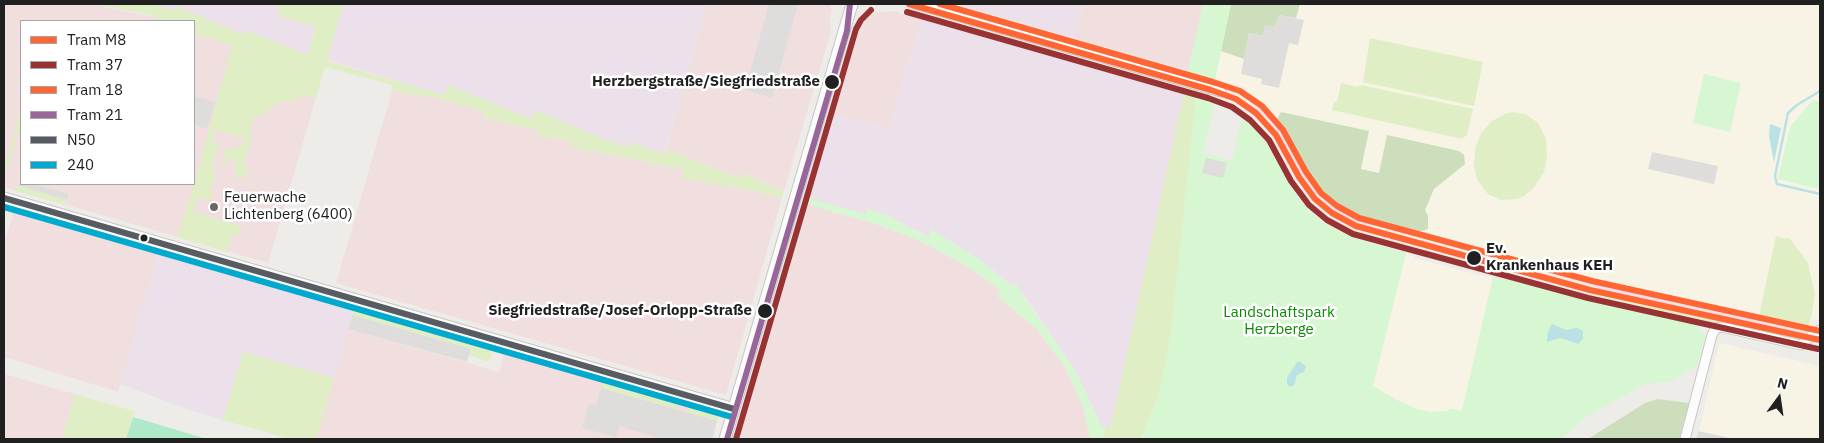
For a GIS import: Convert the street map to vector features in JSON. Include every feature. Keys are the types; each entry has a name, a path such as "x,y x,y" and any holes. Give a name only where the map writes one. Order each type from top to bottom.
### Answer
{"street":[{"path":"725,439 852,4"},
{"path":"915,4 1222,92"},
{"path":"4,198 734,410"},
{"path":"1685,439 1712,335 1716,328 1722,327 1801,345 1820,330"}],"shaded area":[{"path":"4,4 92,4 159,18 159,20 20,20 20,185 195,185 195,34 324,70 268,263 4,187"},
{"path":"155,4 322,4 307,55 246,30 245,35 176,6 174,11"},
{"path":"343,4 707,4 664,155 633,142 631,147 603,139 535,110 532,119 448,86 445,95 327,60"},
{"path":"707,4 829,4 832,9 830,17 831,31 784,191 742,173 740,178 666,149"},
{"path":"769,4 798,4 772,98 745,90"},
{"path":"955,4 1084,4 1074,38"},
{"path":"1084,4 1203,4 1188,71 1074,38"},
{"path":"1231,4 1820,4 1820,102 1812,100 1778,179 1820,189 1820,320 1811,319 1809,330 1594,282 1528,265 1528,263 1485,251 1484,254 1415,236 1415,234 1280,125 1266,109 1246,95 1247,88 1215,79"},
{"path":"878,12 899,12 902,15 905,12 922,17 889,129 832,114 853,43 862,21"},
{"path":"1279,15 1304,20 1298,45 1289,43 1279,88 1261,84 1262,79 1241,74 1249,33 1262,36 1265,25 1275,27"},
{"path":"922,17 1184,92 1111,427 1102,427 1075,370 1029,302 1021,292 979,259 931,230 929,237 893,219 893,217 867,209 865,215 808,198 832,114 889,129"},
{"path":"392,91 442,99 485,112 483,117 540,130 538,136 572,141 571,147 684,169 682,178 755,191 782,198 726,395 336,283"},
{"path":"195,96 215,102 207,129 195,125"},
{"path":"1239,104 1259,108 1275,123 1311,184 1336,208 1371,224 1369,233 1341,221 1317,204 1301,185 1278,142 1264,123"},
{"path":"1652,152 1718,166 1714,184 1648,169"},
{"path":"1206,158 1227,163 1223,178 1202,173"},
{"path":"37,185 69,194 67,200 20,186"},
{"path":"807,204 875,224 921,241 970,268 1000,290 998,297 1038,330 1066,369 1084,409 1090,439 738,439"},
{"path":"13,213 158,254 118,392 4,357 4,238 6,238"},
{"path":"1406,253 1414,256 1414,258 1482,276 1493,277 1462,411 1430,412 1420,410 1396,400 1373,386"},
{"path":"158,254 353,310 334,378 243,353 223,420 120,384"},
{"path":"1595,285 1806,331 1799,338 1593,293"},
{"path":"352,315 471,349 467,362 348,329"},
{"path":"348,329 499,372 504,354 719,415 712,439 316,439"},
{"path":"1719,343 1820,366 1820,439 1734,439 1699,431"},
{"path":"4,374 75,394 62,439 4,439"},
{"path":"601,388 717,421 712,439 660,439 619,426 616,437 582,428 589,404 596,405"},
{"path":"1699,431 1724,436 1734,439 1696,439"}],"green space":[{"path":"92,4 155,4 173,11 176,6 244,35 246,30 307,55 314,33 313,24 309,25 278,16 280,7 273,4 343,4 327,61 445,95 448,85 532,119 535,110 603,139 631,147 632,142 664,154 666,149 739,178 741,173 784,191 782,198 755,191 681,178 684,169 571,147 572,141 538,136 539,130 483,117 484,112 442,99 392,91 392,85 325,67 316,98 301,94 297,101 279,102 261,116 255,115 250,131 252,136 243,165 249,167 245,178 236,177 235,158 232,157 224,165 223,163 226,148 237,149 246,138 214,130 213,142 219,146 218,153 214,156 212,164 215,174 210,191 213,192 210,200 198,197 193,212 241,226 239,235 232,233 227,252 177,237 195,185 232,45 195,34 195,20 159,20 159,18"},
{"path":"1203,4 1231,4 1215,79 1188,71"},
{"path":"1231,4 1300,4 1296,18 1279,15 1275,27 1263,36 1249,33 1244,59 1221,51"},
{"path":"1370,38 1483,62 1474,106 1363,82"},
{"path":"1704,74 1741,83 1730,132 1693,123"},
{"path":"1341,83 1358,87 1361,85 1473,109 1467,135 1462,139 1332,110 1334,102 1337,102"},
{"path":"1184,92 1196,96 1172,326 1164,374 1158,397 1140,439 1103,439 1105,427 1111,426"},
{"name":"Landschaftspark Herzberge","path":"1196,96 1215,101 1203,153 1232,161 1242,117 1262,136 1298,198 1311,213 1325,224 1354,238 1406,253 1373,386 1397,400 1420,410 1430,412 1447,411 1450,408 1462,411 1493,277 1696,324 1705,337 1697,365 1672,381 1646,384 1589,415 1561,439 1140,439 1158,397 1170,340"},
{"path":"1813,100 1820,102 1820,189 1778,179 1790,127"},
{"path":"1281,112 1369,131 1361,169 1379,173 1387,135 1459,151 1464,155 1465,164 1434,189 1425,210 1428,216 1428,229 1415,233 1415,236 1400,232 1362,221 1336,208 1326,200 1305,175 1275,123"},
{"path":"1513,112 1525,114 1538,123 1546,139 1547,157 1544,172 1533,189 1516,199 1501,200 1488,194 1478,181 1474,167 1475,149 1481,133 1492,121"},
{"path":"20,113 20,124 4,179 4,170"},
{"path":"17,185 67,200 66,205 15,191"},
{"path":"808,198 865,214 867,209 894,217 893,219 929,237 931,229 979,259 1011,285 1016,283 1023,296 1075,370 1102,427 1105,427 1103,439 1090,439 1084,409 1066,369 1038,330 998,297 1000,290 970,268 921,241 875,224 807,204"},
{"path":"1776,236 1790,239 1808,263 1815,294 1807,332 1758,321"},
{"path":"1593,293 1799,338 1793,339 1717,323 1592,295"},
{"path":"353,310 493,351 491,358 487,361 469,355 470,349 352,315"},
{"path":"243,352 334,378 316,439 290,439 223,420"},
{"path":"603,382 680,404 678,410 601,388"},
{"path":"75,394 134,411 126,439 62,439"},
{"path":"1658,399 1689,403 1679,439 1588,439 1645,403"},
{"path":"689,406 719,415 712,439 710,439 715,420 687,412"},
{"path":"133,417 207,439 126,439"}],"water":[{"path":"1770,124 1781,128 1774,162 1769,136"},
{"path":"1552,324 1566,330 1580,329 1583,331 1583,338 1579,344 1560,338 1547,342 1548,332"},
{"path":"1297,362 1306,366 1304,372 1297,375 1294,385 1290,387 1287,384 1287,378"}],"waterway":[{"path":"1820,91 1788,113 1775,176 1777,184 1820,194"}],"tram line":[{"name":"21","path":"727,439 847,31 850,4"},
{"name":"M8","path":"909,4 1211,90 1236,99 1256,113 1276,135 1299,177 1315,199 1332,213 1356,226 1590,290 1820,340"},
{"name":"18","path":"940,4 1240,91 1262,106 1283,130 1306,172 1321,193 1337,206 1359,218 1592,281 1820,331"},
{"name":"37","path":"736,439 856,29 861,20 871,10"},
{"name":"37","path":"907,12 1208,98 1232,107 1250,120 1269,140 1291,181 1309,205 1327,220 1353,234 1588,298 1818,349"}],"transit line":[{"name":"N50","path":"4,198 734,409"},
{"name":"240","path":"4,207 732,417"}],"place":[{"name":"Herzbergstraße/Siegfriedstraße","path":"832,82"},
{"name":"Feuerwache Lichtenberg (6400)","path":"214,207"},
{"name":"Ev. Krankenhaus KEH","path":"1474,258"},
{"name":"Siegfriedstraße/Josef-Orlopp-Straße","path":"765,311"}]}
